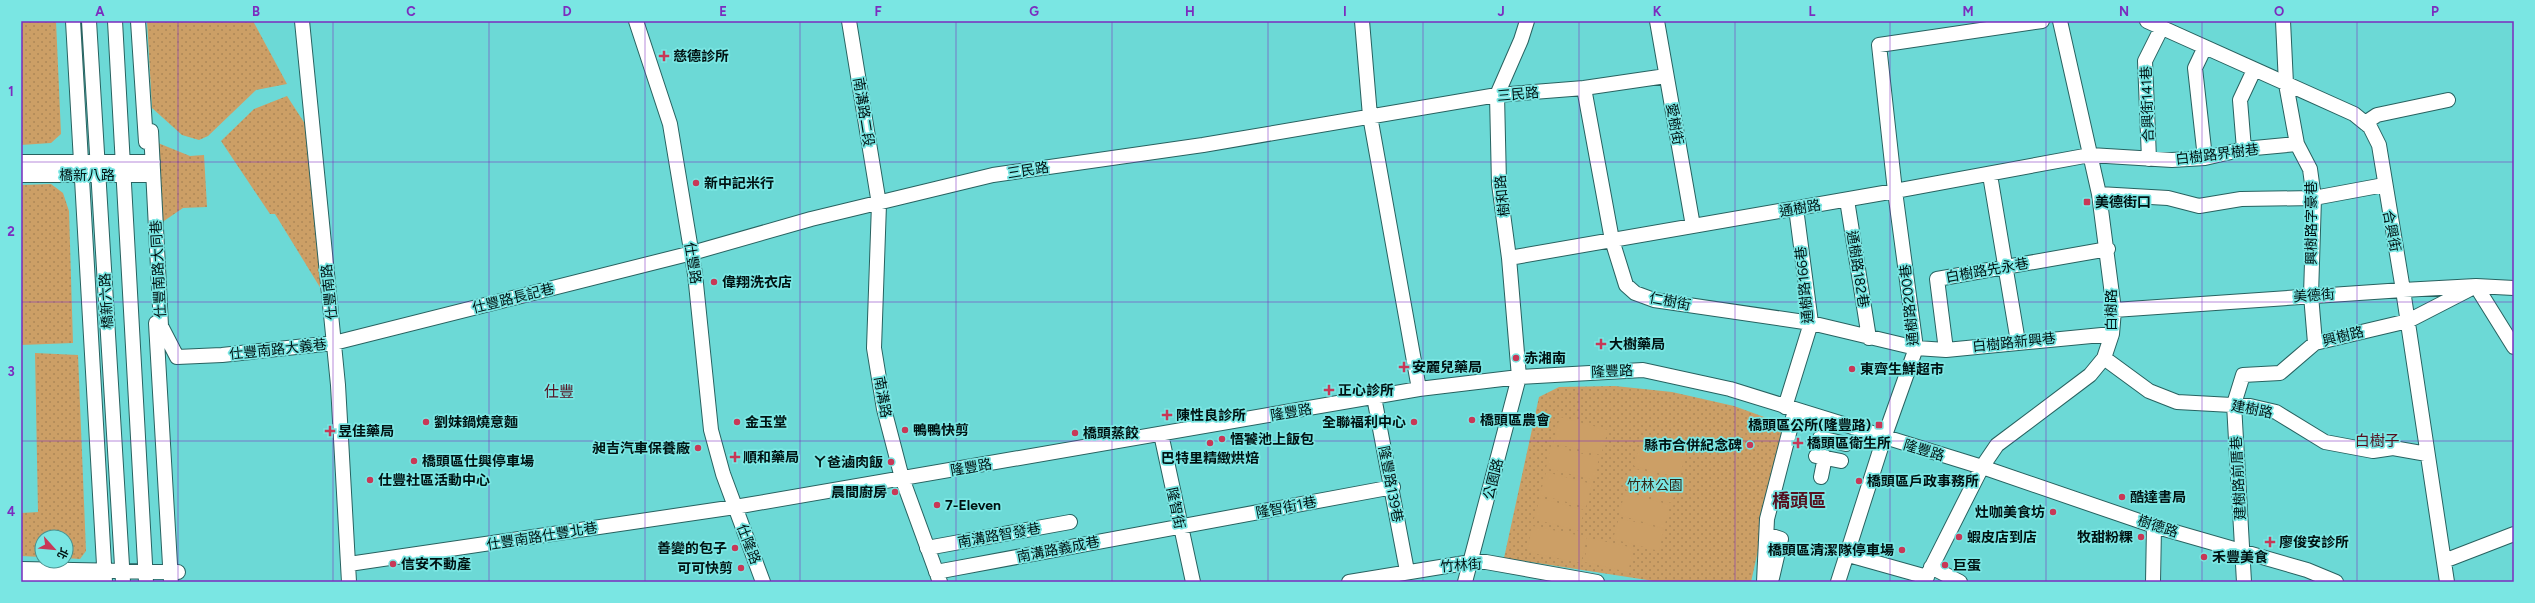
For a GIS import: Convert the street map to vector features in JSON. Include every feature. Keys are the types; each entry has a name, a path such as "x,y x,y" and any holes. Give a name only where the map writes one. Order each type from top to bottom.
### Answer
{"street":[{"name":"橋新六路","path":"73,21 103,579"},
{"name":"橋新六路","path":"89,21 122,577"},
{"name":"橋新六路","path":"115,21 146,577"},
{"path":"21,580 103,579 173,575 150,168 138,21"},
{"name":"仕豐南路","path":"302,21 334,343 349,582"},
{"name":"仕豐路","path":"636,21 670,124 692,253 701,320 711,430 735,507"},
{"name":"南溝路二段","path":"849,21 879,204"},
{"path":"1362,21 1370,116 1419,389"},
{"name":"樹和路","path":"1519,377 1509,258 1499,184 1497,95 1521,40 1527,21"},
{"name":"愛樹街","path":"1657,21 1693,226"},
{"name":"通樹路200巷","path":"1838,582 1845,554 1916,348 1895,191 1879,45 2042,21"},
{"name":"白樹路","path":"1927,575 1982,467 1997,446 2090,375 2104,358 2112,334 2114,310 2108,249 2090,155 2060,21"},
{"name":"合興街","path":"2148,21 2161,29 2205,47 2354,114 2370,127 2379,145 2384,185 2408,321 2447,582"},
{"name":"興樹路字豪巷","path":"2283,21 2286,84 2297,144 2310,170 2314,198 2311,295 2315,343"},
{"name":"合興街141巷","path":"2150,159 2144,61 2161,29"},
{"path":"2205,47 2194,68 2205,158"},
{"path":"2244,150 2240,100 2254,70"},
{"name":"三民路","path":"692,253 774,229 993,175 1202,145 1497,95 1584,88 1666,76"},
{"name":"仁樹街","path":"1584,88 1612,240 1626,285 1635,293 1654,300 1811,323 1916,348"},
{"path":"2365,123 2377,115 2448,100"},
{"name":"仕豐南路大同巷","path":"151,131 150,168 161,326 177,357 222,355"},
{"name":"白樹路界樹巷","path":"2090,155 2150,159 2205,158 2244,150 2297,144"},
{"name":"通樹路","path":"1509,258 1847,200 2090,155"},
{"name":"橋新八路","path":"21,162 98,169 150,168"},
{"name":"橋新八路","path":"21,175 80,168"},
{"path":"1990,174 2018,342"},
{"path":"2098,194 2168,198 2199,206 2240,199 2314,198 2384,185"},
{"name":"通樹路182巷","path":"1847,200 1869,338"},
{"name":"南溝路","path":"879,204 874,348 884,409 902,478 938,577"},
{"name":"通樹路166巷","path":"1768,579 1767,519 1790,408 1811,323 1796,208"},
{"name":"白樹路先永巷","path":"1946,350 1937,279 2108,249"},
{"name":"仕豐路長記巷","path":"334,343 692,253"},
{"path":"2476,286 2514,347"},
{"name":"美德街","path":"2114,310 2311,295 2476,286 2513,287"},
{"name":"興樹路","path":"2234,404 2243,375 2280,372 2315,343 2408,321 2476,286"},
{"name":"白樹路新興巷","path":"1916,348 1946,350 2112,334"},
{"name":"仕豐南路大義巷","path":"222,355 334,343"},
{"name":"建樹路","path":"2104,358 2149,391 2177,402 2234,404 2276,412 2325,442 2373,451 2393,448 2427,454"},
{"name":"隆豐路","path":"735,507 1419,389 1519,377 1643,370 1730,389 1884,438 1982,467"},
{"name":"公園路","path":"1466,582 1519,377"},
{"name":"隆豐路139巷","path":"1374,397 1407,571"},
{"name":"建樹路前厝巷","path":"2234,404 2244,582"},
{"name":"隆智街","path":"1161,434 1179,526 1193,582"},
{"path":"1820,438 1846,444"},
{"path":"1821,477 1821,457 1841,461"},
{"name":"樹德路","path":"1982,467 2154,526 2307,570 2336,582"},
{"name":"隆智街1巷","path":"1179,526 1392,487"},
{"name":"仕豐南路仕豐北巷","path":"349,564 735,507"},
{"name":"仕隆路","path":"735,507 763,582"},
{"name":"南溝路智發巷","path":"927,548 1070,522"},
{"name":"南溝路義成巷","path":"938,577 1179,526"},
{"path":"2153,582 2154,526"},
{"path":"2444,561 2514,534"},
{"path":"1768,579 1781,539 1769,535"},
{"path":"1845,554 1960,582"},
{"name":"竹林街","path":"1349,582 1407,571 1471,562 1486,562 1598,582"},
{"path":"21,569 103,579"}],"green space":[{"path":"21,21 56,21 61,134 51,143 21,145"},
{"path":"147,21 253,21 287,84 256,90 208,136 199,140 182,135 152,108"},
{"path":"287,96 309,130 321,289 275,214 270,214 221,141 254,109"},
{"path":"158,143 190,156 204,155 207,207 183,208 161,223"},
{"path":"51,184 63,193 69,211 73,343 21,345 21,185"},
{"path":"35,353 78,355 86,551 80,559 74,559 74,529 34,529 34,557 21,556 21,513 38,512"},
{"name":"竹林公園","path":"1615,386 1672,392 1734,406 1786,425 1751,582 1660,582 1504,558 1539,397 1559,387"},
{"path":"1560,417 1608,430 1601,455 1553,443"},
{"path":"1641,439 1687,451 1679,478 1634,466"},
{"path":"1551,446 1599,458 1594,480 1546,468"},
{"path":"1632,468 1678,480 1672,503 1626,490"},
{"path":"1546,472 1592,484 1586,507 1540,495"},
{"path":"1625,492 1670,505 1664,528 1619,515"},
{"path":"1540,498 1584,510 1579,531 1534,519"},
{"path":"1619,518 1664,529 1659,551 1613,539"},
{"path":"1532,526 1587,537 1581,563 1527,552"},
{"path":"1589,538 1634,548 1628,572 1584,562"}],"place":[{"name":"慈德診所","path":"664,56"},
{"name":"新中記米行","path":"696,183"},
{"name":"美德街口","path":"2087,202"},
{"name":"偉翔洗衣店","path":"714,282"},
{"name":"大樹藥局","path":"1601,344"},
{"name":"赤湘南","path":"1516,358"},
{"name":"安麗兒藥局","path":"1404,367"},
{"name":"東齊生鮮超市","path":"1852,369"},
{"name":"正心診所","path":"1329,390"},
{"name":"陳性良診所","path":"1167,415"},
{"name":"橋頭區農會","path":"1472,420"},
{"name":"劉妹鍋燒意麵","path":"426,422"},
{"name":"金玉堂","path":"737,422"},
{"name":"全聯福利中心","path":"1414,422"},
{"name":"橋頭區公所(隆豐路)","path":"1879,425"},
{"name":"鴨鴨快剪","path":"905,430"},
{"name":"昱佳藥局","path":"330,431"},
{"name":"橋頭蒸餃","path":"1075,433"},
{"name":"悟饕池上飯包","path":"1222,439"},
{"name":"巴特里精緻烘焙","path":"1210,443"},
{"name":"橋頭區衛生所","path":"1798,443"},
{"name":"縣市合併紀念碑","path":"1750,445"},
{"name":"昶吉汽車保養廠","path":"698,448"},
{"name":"順和藥局","path":"735,457"},
{"name":"橋頭區仕興停車場","path":"414,461"},
{"name":"ㄚ爸滷肉飯","path":"891,462"},
{"name":"仕豐社區活動中心","path":"370,480"},
{"name":"橋頭區戶政事務所","path":"1859,481"},
{"name":"晨間廚房","path":"895,492"},
{"name":"酷達書局","path":"2122,497"},
{"name":"7-Eleven","path":"937,505"},
{"name":"灶咖美食坊","path":"2053,512"},
{"name":"蝦皮店到店","path":"1959,537"},
{"name":"牧甜粉粿","path":"2141,537"},
{"name":"廖俊安診所","path":"2270,542"},
{"name":"善變的包子","path":"735,548"},
{"name":"橋頭區清潔隊停車場","path":"1902,550"},
{"name":"禾豐美食","path":"2204,557"},
{"name":"信安不動產","path":"393,564"},
{"name":"巨蛋","path":"1945,565"},
{"name":"可可快剪","path":"741,568"}],"district":[{"name":"仕豐","path":"559,392"},
{"name":"白樹子","path":"2377,441"},
{"name":"橋頭區","path":"1799,501"}]}
